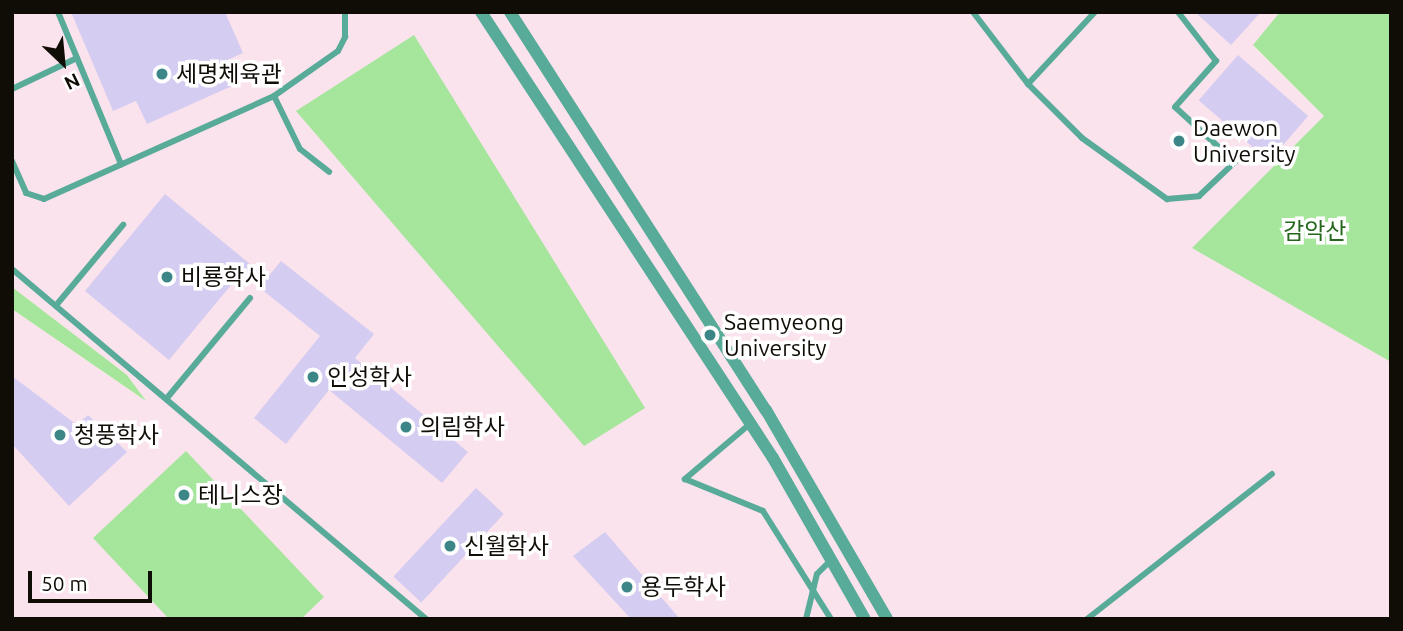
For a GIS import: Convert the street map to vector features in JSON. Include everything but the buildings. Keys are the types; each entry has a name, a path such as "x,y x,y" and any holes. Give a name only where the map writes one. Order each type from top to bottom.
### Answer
{"street":[{"path":"481,12 751,423 865,619"},
{"path":"510,12 766,410 887,619"},
{"path":"530,86 550,74"},
{"path":"751,423 766,410"},
{"path":"831,560 847,550"}],"lane":[{"path":"58,12 121,164"},
{"path":"12,161 32,199 121,164 274,96 338,51 345,37 345,12"},
{"path":"973,12 1028,84 1082,138 1167,199 1199,196 1235,162 1175,107 1216,61 1178,12"},
{"path":"1028,84 1095,12"},
{"path":"12,89 77,58"},
{"path":"274,96 300,149 329,172"},
{"path":"58,303 122,225"},
{"path":"12,269 58,303 426,619"},
{"path":"167,398 250,298"},
{"path":"751,423 685,479 763,511 831,619"},
{"path":"1087,619 1272,474"},
{"path":"806,619 812,588 831,560"}],"shaded area":[{"name":"Saemyeong University","path":"12,12 1280,12 1253,46 1324,116 1193,248 1391,362 1391,619 12,619 12,309 144,400 127,375 12,287"}],"green space":[{"name":"감악산","path":"1280,12 1391,12 1391,362 1192,248 1324,116 1253,45"},
{"path":"414,35 645,408 584,446 296,111"},
{"path":"12,287 127,375 146,401 12,309"},
{"name":"테니스장","path":"186,451 324,597 301,619 169,619 93,538"}],"place":[{"name":"세명체육관","path":"162,74"},
{"name":"Daewon University","path":"1179,141"},
{"name":"비룡학사","path":"167,277"},
{"name":"Saemyeong University","path":"710,335"},
{"name":"인성학사","path":"313,377"},
{"name":"의림학사","path":"406,427"},
{"name":"청풍학사","path":"60,435"},
{"name":"테니스장","path":"184,495"},
{"name":"신월학사","path":"450,546"},
{"name":"용두학사","path":"627,587"}]}
